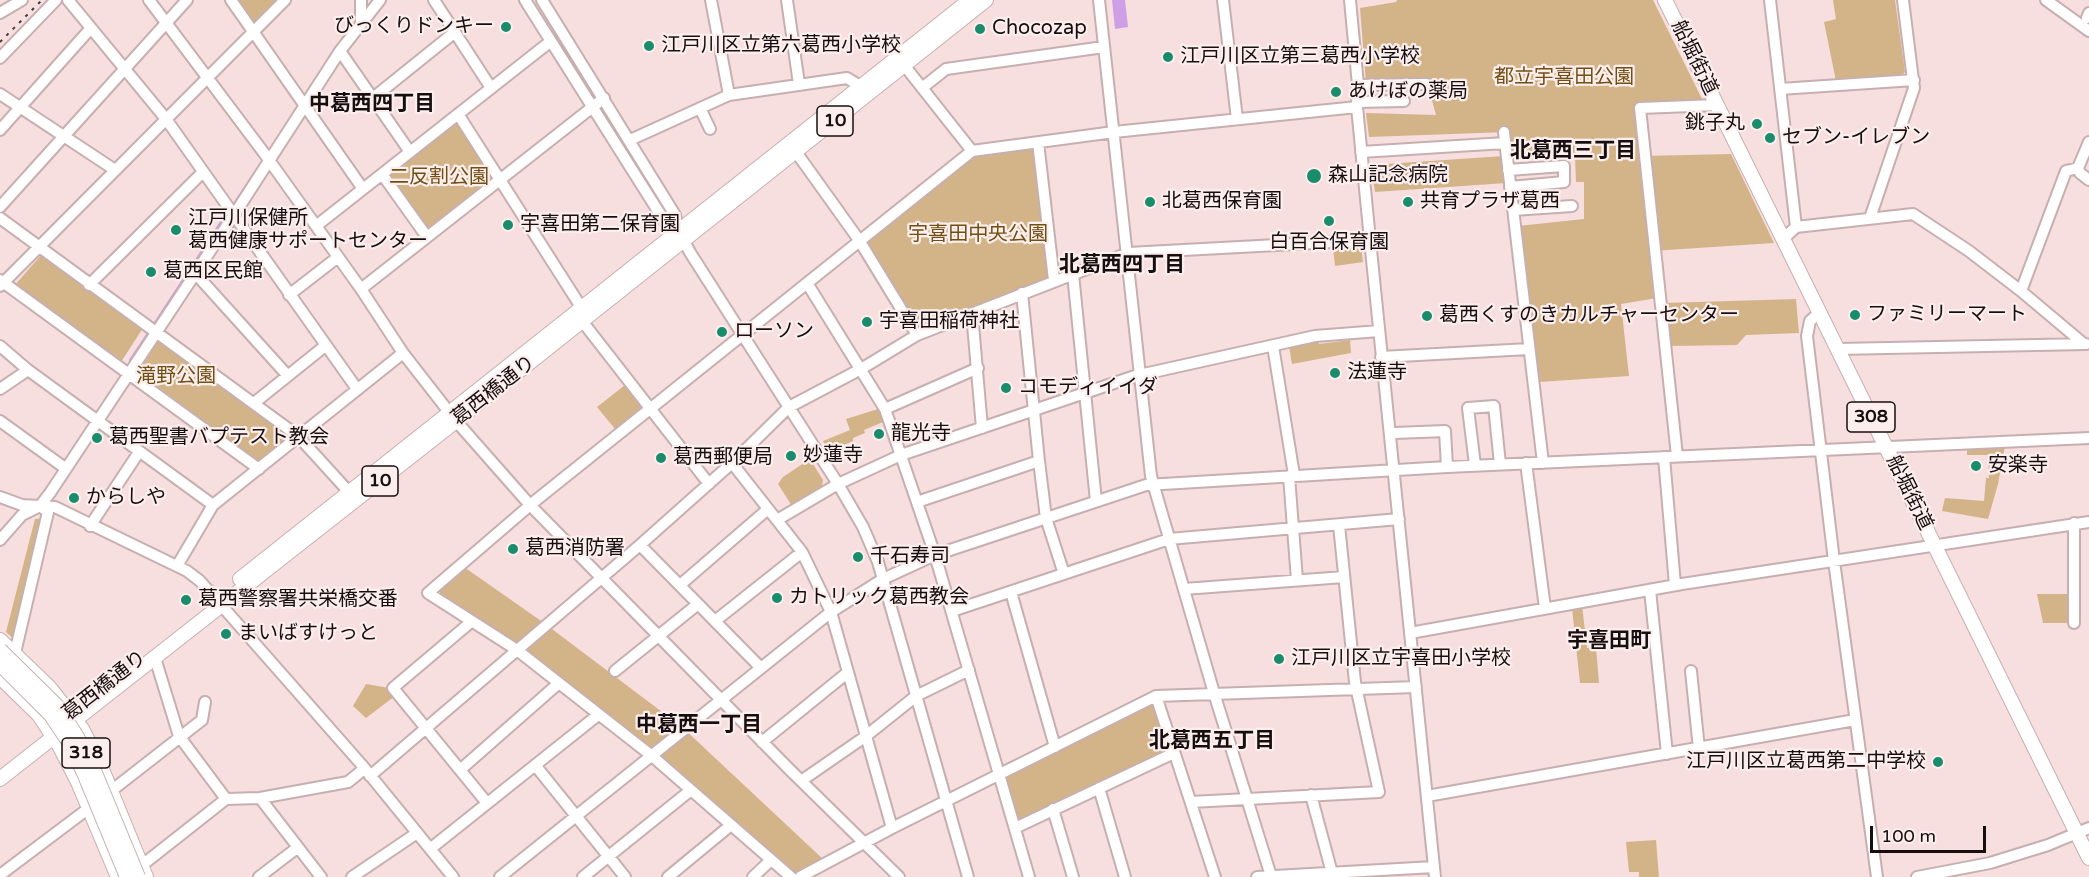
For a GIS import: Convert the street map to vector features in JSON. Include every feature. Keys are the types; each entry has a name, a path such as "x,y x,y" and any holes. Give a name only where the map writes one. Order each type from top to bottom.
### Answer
{"main road":[{"name":"葛西橋通り","path":"681,236 860,86 970,0"},
{"name":"葛西橋通り","path":"0,779 52,734 581,314 681,236 796,152 986,0"},
{"name":"船堀街道","path":"1665,0 1935,546 2083,831 2089,858"},
{"name":"葛西橋通り","path":"74,717 155,658 349,492 453,417"},
{"path":"0,640 49,687 74,717 93,750 111,791 142,873"},
{"name":"318","path":"0,650 51,700 77,737 142,873"},
{"name":"318","path":"0,664 51,715 69,742 128,877"},
{"name":"318","path":"0,677 34,710 52,734 70,766 118,877"},
{"name":"葛西橋通り","path":"0,768 52,734"}],"street":[{"path":"0,13 22,0"},
{"path":"0,58 56,0"},
{"path":"68,0 166,119 357,389"},
{"path":"149,0 269,160 403,352 453,417 530,505 893,875"},
{"path":"0,207 188,0"},
{"path":"231,0 363,189"},
{"path":"260,469 130,372 1,283 40,247 285,0"},
{"path":"361,0 361,23"},
{"path":"0,540 22,515 39,506 66,468 340,51 380,0"},
{"path":"434,0 491,88"},
{"path":"525,0 665,222 681,236"},
{"path":"542,0 675,215 681,236 838,484 862,527 878,562 968,877"},
{"path":"711,0 729,95"},
{"path":"787,0 800,84"},
{"path":"1099,0 1153,483 1214,693 1271,876"},
{"path":"1223,0 1237,119"},
{"path":"1257,877 1332,873 1434,872 1361,152 1357,104 1358,85 1350,0"},
{"path":"1770,0 1796,227"},
{"path":"1870,218 1914,88 1902,0"},
{"path":"2046,0 2089,31"},
{"path":"0,130 91,28"},
{"path":"372,98 455,32"},
{"path":"316,226 551,40"},
{"path":"922,88 946,69 1104,47"},
{"path":"340,51 410,152"},
{"path":"904,65 972,151"},
{"path":"630,140 729,95 847,78 860,86"},
{"path":"1780,89 1914,80"},
{"path":"1358,85 1426,84"},
{"path":"0,94 116,170"},
{"path":"361,289 604,98"},
{"path":"790,877 652,756 517,650 428,594 530,505 972,151 1114,132 1357,104 1404,101"},
{"path":"1677,456 1640,108 1717,105"},
{"path":"700,108 710,129"},
{"path":"458,114 581,314 709,484"},
{"path":"1361,152 1505,138 1543,463"},
{"path":"1038,142 1054,280"},
{"path":"2089,142 2078,168 2080,173 2089,180"},
{"path":"796,152 859,240 917,335"},
{"path":"1508,170 1564,166 1564,182 1510,187"},
{"path":"2021,291 2066,171 2078,168"},
{"path":"89,285 203,172"},
{"path":"382,174 427,237"},
{"path":"1513,210 1572,206"},
{"path":"1783,238 1796,227 1913,214 1969,251 2086,344"},
{"path":"0,218 298,436 349,492"},
{"path":"142,873 226,799 260,798 348,782 367,772 426,729 640,545 732,463 789,407 861,369 917,335 1128,253 1370,240"},
{"path":"289,294 338,257"},
{"path":"195,273 288,376"},
{"path":"1073,274 1096,501"},
{"path":"807,283 885,409 935,555 1029,877"},
{"path":"1022,293 1046,518 1064,574"},
{"path":"1819,313 1810,321 1807,336 1834,561 1877,877"},
{"path":"972,314 982,428"},
{"path":"777,520 838,484 901,455 1141,375 1315,336 1379,331"},
{"path":"1838,349 2086,344"},
{"path":"0,346 28,370 213,505"},
{"path":"254,403 325,346"},
{"path":"1273,346 1291,476 1292,529 1297,580"},
{"path":"1382,357 1529,349"},
{"path":"177,566 213,505 403,352"},
{"path":"885,409 978,368"},
{"path":"0,388 28,370"},
{"path":"1475,465 1468,408 1494,406 1500,464"},
{"path":"0,420 66,468"},
{"path":"1395,433 1444,431 1447,466"},
{"path":"500,877 831,612 883,579 935,555 1153,483 1447,466 2089,438"},
{"path":"90,526 139,452"},
{"path":"1664,457 1675,585"},
{"path":"917,502 1039,461"},
{"path":"732,463 802,552 831,612 892,828"},
{"path":"1526,463 1545,608"},
{"path":"0,497 22,505 55,507 194,576 219,601 367,772 453,877"},
{"path":"15,653 48,512 39,506"},
{"path":"680,585 768,509"},
{"path":"952,611 1169,539 1399,519"},
{"path":"1410,633 1675,585 2089,522"},
{"path":"2074,523 2074,623"},
{"path":"1191,802 1379,792 1356,689 1339,525"},
{"path":"640,545 761,668"},
{"path":"716,621 802,552"},
{"path":"1184,589 1344,578"},
{"path":"1650,590 1667,754"},
{"path":"1011,592 1055,747"},
{"path":"615,671 698,604"},
{"path":"471,622 393,688 487,803"},
{"path":"155,658 179,736 226,799"},
{"path":"801,781 866,736 916,696 969,670"},
{"path":"1692,671 1699,749"},
{"path":"762,742 847,674"},
{"path":"460,770 559,683"},
{"path":"800,877 892,828 1156,696 1416,687"},
{"path":"1156,696 1215,877"},
{"path":"111,791 202,720 205,702"},
{"path":"430,849 598,715"},
{"path":"1427,796 1855,720"},
{"path":"1015,828 1174,753"},
{"path":"535,765 624,877"},
{"path":"1099,788 1125,877"},
{"path":"583,877 691,790"},
{"path":"1311,795 1332,873"},
{"path":"260,798 321,877"},
{"path":"3,873 88,808"},
{"path":"1053,810 1073,877"},
{"path":"668,877 731,825"},
{"path":"1917,877 1990,863 2083,831"},
{"path":"352,877 417,833"},
{"path":"259,877 297,848"},
{"path":"753,877 771,861"}],"green space":[{"path":"234,0 282,0 256,26"},
{"name":"都立宇喜田公園","path":"1397,0 1653,0 1704,103 1637,107 1642,156 1731,154 1774,243 1652,251 1657,298 1621,304 1629,376 1539,382 1518,226 1584,219 1584,182 1576,182 1575,157 1505,159 1506,183 1375,192 1371,165 1504,156 1507,132 1369,137 1366,113 1436,115 1427,82 1366,83 1360,8"},
{"path":"1833,0 1895,0 1905,72 1903,74 1836,81 1824,22 1836,19"},
{"name":"二反割公園","path":"455,121 458,122 494,175 493,179 429,230 425,229 388,176"},
{"name":"宇喜田中央公園","path":"1035,145 1051,278 917,329 863,241 974,154"},
{"path":"1361,247 1363,262 1335,266 1333,248"},
{"path":"43,253 143,328 121,362 14,286"},
{"path":"1796,299 1799,333 1746,335 1737,345 1669,346 1664,303"},
{"path":"1318,340 1319,344 1350,340 1351,353 1292,364 1289,346"},
{"name":"滝野公園","path":"160,341 290,431 290,439 262,463 257,462 137,375 156,343"},
{"path":"625,385 642,408 615,429 597,407"},
{"path":"878,409 883,422 864,430 865,433 853,438 853,441 829,452 823,441 850,430 846,419"},
{"path":"2005,446 1998,484 1988,519 1942,511 1945,498 1984,501 1986,478 1989,478 1988,455 1967,455 1967,447"},
{"path":"810,459 823,480 822,487 792,506 778,484 783,477"},
{"path":"46,518 16,641 6,632 35,519"},
{"path":"464,567 544,623 682,727 824,860 798,873 789,872 651,749 440,597 440,590"},
{"path":"2037,594 2075,594 2074,623 2043,623"},
{"path":"1582,605 1587,648 1596,647 1599,683 1580,683 1572,608"},
{"path":"366,684 389,688 395,696 366,718 353,706"},
{"path":"1154,703 1169,749 1166,753 1017,820 1005,780 1009,775"},
{"path":"1656,840 1659,877 1639,877 1639,872 1629,872 1626,842"}],"shaded area":[{"path":"1112,0 1125,0 1128,27 1115,29"}],"waterway":[{"path":"305,95 349,29"},
{"path":"288,122 298,106"},
{"path":"235,202 261,163"},
{"path":"154,324 226,214"},
{"path":"130,360 148,333"}],"railway":[{"path":"0,42 42,0"}],"place":[{"name":"びっくりドンキー","path":"506,27"},
{"name":"Chocozap","path":"980,29"},
{"name":"江戸川区立第六葛西小学校","path":"649,46"},
{"name":"江戸川区立第三葛西小学校","path":"1168,57"},
{"name":"あけぼの薬局","path":"1336,92"},
{"name":"銚子丸","path":"1757,124"},
{"name":"セブン-イレブン","path":"1770,138"},
{"name":"森山記念病院","path":"1314,176"},
{"name":"北葛西保育園","path":"1150,202"},
{"name":"共育プラザ葛西","path":"1408,202"},
{"name":"白百合保育園","path":"1329,221"},
{"name":"宇喜田第二保育園","path":"508,225"},
{"name":"江戸川保健所 葛西健康サポートセンター","path":"176,230"},
{"name":"葛西区民館","path":"151,272"},
{"name":"ファミリーマート","path":"1855,315"},
{"name":"葛西くすのきカルチャーセンター","path":"1427,316"},
{"name":"宇喜田稲荷神社","path":"867,322"},
{"name":"ローソン","path":"722,332"},
{"name":"法蓮寺","path":"1335,373"},
{"name":"コモディイイダ","path":"1006,388"},
{"name":"龍光寺","path":"879,434"},
{"name":"葛西聖書バプテスト教会","path":"97,438"},
{"name":"妙蓮寺","path":"791,456"},
{"name":"葛西郵便局","path":"661,458"},
{"name":"安楽寺","path":"1976,466"},
{"name":"からしや","path":"74,498"},
{"name":"葛西消防署","path":"513,549"},
{"name":"千石寿司","path":"858,557"},
{"name":"カトリック葛西教会","path":"777,598"},
{"name":"葛西警察署共栄橋交番","path":"186,600"},
{"name":"まいばすけっと","path":"226,634"},
{"name":"江戸川区立宇喜田小学校","path":"1279,659"},
{"name":"江戸川区立葛西第二中学校","path":"1938,762"}],"district":[{"name":"中葛西四丁目","path":"372,104"},
{"name":"北葛西三丁目","path":"1573,151"},
{"name":"北葛西四丁目","path":"1122,265"},
{"name":"宇喜田町","path":"1609,641"},
{"name":"中葛西一丁目","path":"699,725"},
{"name":"北葛西五丁目","path":"1212,741"}]}
